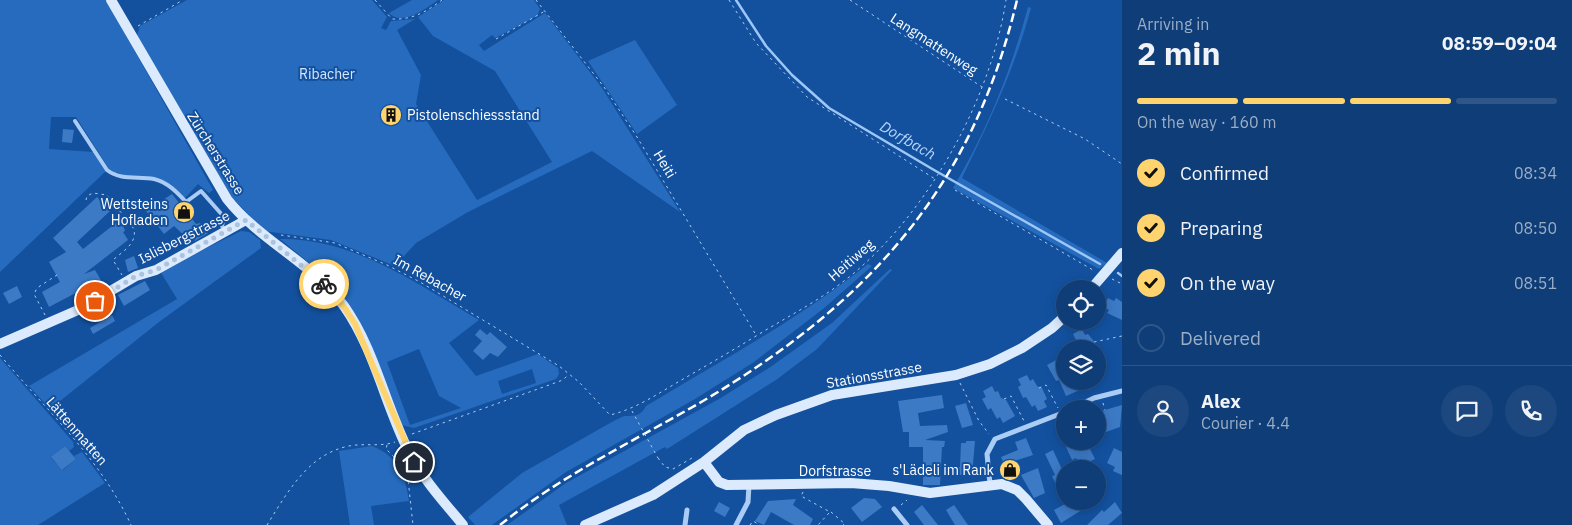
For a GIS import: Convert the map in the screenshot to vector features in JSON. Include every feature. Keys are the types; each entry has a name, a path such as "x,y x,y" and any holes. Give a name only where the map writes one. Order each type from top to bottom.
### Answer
{"main road":[{"name":"Zürcherstrasse","path":"111,0 227,199 246,220 327,286 344,307 364,343 403,439 423,476 463,525"},
{"name":"Islisbergstrasse","path":"0,344 78,310 126,282 156,270 226,233 246,220"},
{"path":"1100,280 1122,252"},
{"name":"Stationsstrasse","path":"585,525 653,495 704,462 744,430 776,415 832,395 956,375 990,364 1029,343 1056,324"},
{"name":"Dorfstrasse","path":"704,462 719,482 728,485 851,483 930,493 1002,484 1017,490 1048,525"}],"street":[{"path":"1092,400 1122,391"},
{"path":"990,484 986,454 995,439 1056,414"},
{"path":"736,525 748,502 750,485"},
{"path":"894,509 907,525"},
{"path":"686,525 688,510"}],"lane":[{"path":"75,121 107,170 113,174 155,180 176,190 186,202 202,191 224,217 222,226 226,233"}],"path":[{"path":"129,31 183,0"},
{"path":"374,0 392,19 401,19 422,13 442,0"},
{"name":"Heiti","path":"536,0 604,87 756,336"},
{"path":"729,0 756,43 807,97 935,179"},
{"name":"Langmattenweg","path":"850,0 982,88"},
{"name":"Langmattenweg","path":"938,175 959,138 982,88 1006,0"},
{"path":"496,39 545,10"},
{"path":"1005,99 1085,139 1122,164"},
{"name":"Heitiweg","path":"756,336 790,318 854,273 889,240 938,175"},
{"path":"955,190 1078,260 1107,273 1122,284"},
{"path":"86,200 87,196 93,193 106,195 134,229 136,235 133,242 113,260 126,282"},
{"name":"Im Rebacher","path":"269,239 277,235 335,243 420,282 539,353 569,374 599,401 610,415 632,410 756,336"},
{"path":"49,324 34,294 37,288 60,274"},
{"path":"1103,340 1122,336"},
{"name":"Lättenmatten","path":"0,355 90,458 109,486 131,525"},
{"path":"267,525 297,480 319,458 346,446 367,443 387,444 403,439 453,418 563,380 569,374"},
{"path":"958,379 979,421 989,434"},
{"path":"1039,388 1046,385 1056,401"},
{"path":"1090,390 1093,395"},
{"path":"1004,399 1011,396 1025,424"},
{"path":"632,410 658,458 665,467 673,468"},
{"path":"387,444 386,449 407,470 413,525"},
{"path":"805,489 802,496 830,512 844,525"},
{"path":"894,509 907,499"},
{"path":"818,525 830,512"},
{"path":"750,525 753,521 760,525"}],"green space":[{"path":"0,0 106,0 213,190 209,193 198,184 185,198 177,190 160,181 115,173 109,169 76,117 51,117 49,149 94,152 106,171 0,272"},
{"name":"Ribacher","path":"187,0 372,0 387,17 381,28 386,30 391,21 415,19 397,30 421,75 416,104 477,200 552,162 495,71 433,36 418,17 444,0 534,0 540,9 537,16 495,38 492,35 479,45 484,51 545,13 602,88 680,212 592,151 468,212 416,243 395,266 331,240 264,231 230,195 137,36 140,26"},
{"path":"412,0 438,0 414,15 407,17 394,17 389,13"},
{"path":"1028,7 1031,8 1009,74 992,115 962,178 1107,263 1099,269 953,188 977,145 997,100 1014,54"},
{"path":"635,40 677,105 637,134 588,61"},
{"path":"241,231 249,232 260,240 261,248 159,322 50,409 29,386 177,299 160,271"},
{"path":"280,239 334,246 359,255 408,278 479,320 449,343 476,376 538,354 558,368 559,374 556,379 414,428 401,425 377,359 354,312 330,282","holes":["419,349 439,396 461,408 410,425 387,362","532,369 536,383 502,394 498,381"]},
{"path":"868,264 872,266 823,309 754,362 695,399 566,472 492,525 475,525 468,517 522,473 617,419 640,414 646,406 787,321"},
{"path":"890,269 892,270 817,349 776,380 667,449 665,447 559,505 567,525 507,525 566,483 719,399 769,368 832,323"},
{"path":"0,358 73,442 74,447 69,451 65,446 51,458 63,470 76,459 74,456 82,452 105,483 38,525 0,525"},
{"path":"372,446 388,455 399,468 409,501 371,506 374,525 350,525 339,451"}],"building":[{"path":"63,129 74,130 72,143 62,142"},
{"path":"172,194 196,224 200,223 208,233 195,241 192,237 189,240 174,226 164,234 146,211"},
{"path":"97,197 110,211 77,242 83,249 121,219 125,231 123,232 128,240 84,274 95,270 102,282 91,288 89,286 49,307 42,292 60,282 49,262 66,252 53,238"},
{"path":"134,256 138,268 128,272 125,260"},
{"path":"145,281 150,290 124,306 118,295"},
{"path":"17,286 22,297 9,304 3,293"},
{"path":"1108,298 1114,301 1116,298 1122,302 1122,320 1107,313 1109,310 1106,308"},
{"path":"112,315 115,321 93,334 90,328"},
{"path":"480,329 487,335 490,332 507,347 498,357 490,353 483,360 473,351 482,341 475,335"},
{"path":"1082,330 1085,335 1088,334 1093,340 1076,340 1073,334"},
{"path":"1056,360 1056,381 1047,365"},
{"path":"1027,375 1030,381 1033,379 1037,386 1042,388 1047,399 1044,401 1047,407 1038,411 1035,405 1032,407 1026,397 1023,398 1018,387 1021,385 1018,379"},
{"path":"992,386 995,392 998,391 1001,398 1006,400 1015,416 1003,423 1000,417 997,419 991,408 988,410 982,399 986,397 983,391"},
{"path":"1063,390 1080,390 1066,396"},
{"path":"942,395 944,408 918,413 920,426 947,425 948,432 925,440 945,441 944,447 942,447 940,485 923,485 923,447 909,447 909,432 903,432 898,401"},
{"path":"966,403 973,425 962,428 955,406"},
{"path":"1122,405 1120,427 1106,432 1106,410"},
{"path":"1026,438 1033,455 1011,462 1014,470 1008,473 1001,457 1018,450 1015,442"},
{"path":"966,441 975,441 972,475 957,475 957,467 960,467 961,443 966,443"},
{"path":"65,446 76,459 62,470 51,457"},
{"path":"1114,448 1122,452 1122,475 1113,471 1115,467 1107,463"},
{"path":"1053,450 1058,460 1056,460 1056,485 1052,476 1055,475 1045,454"},
{"path":"1067,450 1090,450 1095,459 1077,460 1076,458 1072,460"},
{"path":"1038,468 1045,493 1034,498 1021,475"},
{"path":"864,498 875,499 882,507 862,522 851,508"},
{"path":"796,499 793,505 813,519 810,525 794,525 771,512 764,525 755,521 768,501"},
{"path":"719,502 730,508 725,517 714,511"},
{"path":"1115,502 1122,513 1108,525 1087,525 1102,510 1104,512"},
{"path":"922,505 938,525 924,525 914,512"},
{"path":"954,505 968,525 955,525 946,510"},
{"path":"1056,509 1082,510 1061,523 1054,510"}],"waterway":[{"name":"Dorfbach","path":"736,0 766,46 792,75 829,108 1100,264"},
{"name":"Dorfbach","path":"1118,273 1122,276"}],"railway":[{"path":"500,525 573,474 703,401 762,364 815,324 863,282 905,235 941,185 972,129 997,68 1017,0"}],"way so far":[{"path":"95,301 136,276 156,270 226,233 246,220 324,284"}],"place":[{"name":"Pistolenschiessstand","path":"391,115"},
{"name":"Wettsteins Hofladen","path":"184,212"},
{"name":"s'Lädeli im Rank","path":"1010,470"}],"route":[{"path":"324,284 336,296 355,324 414,462"}]}
